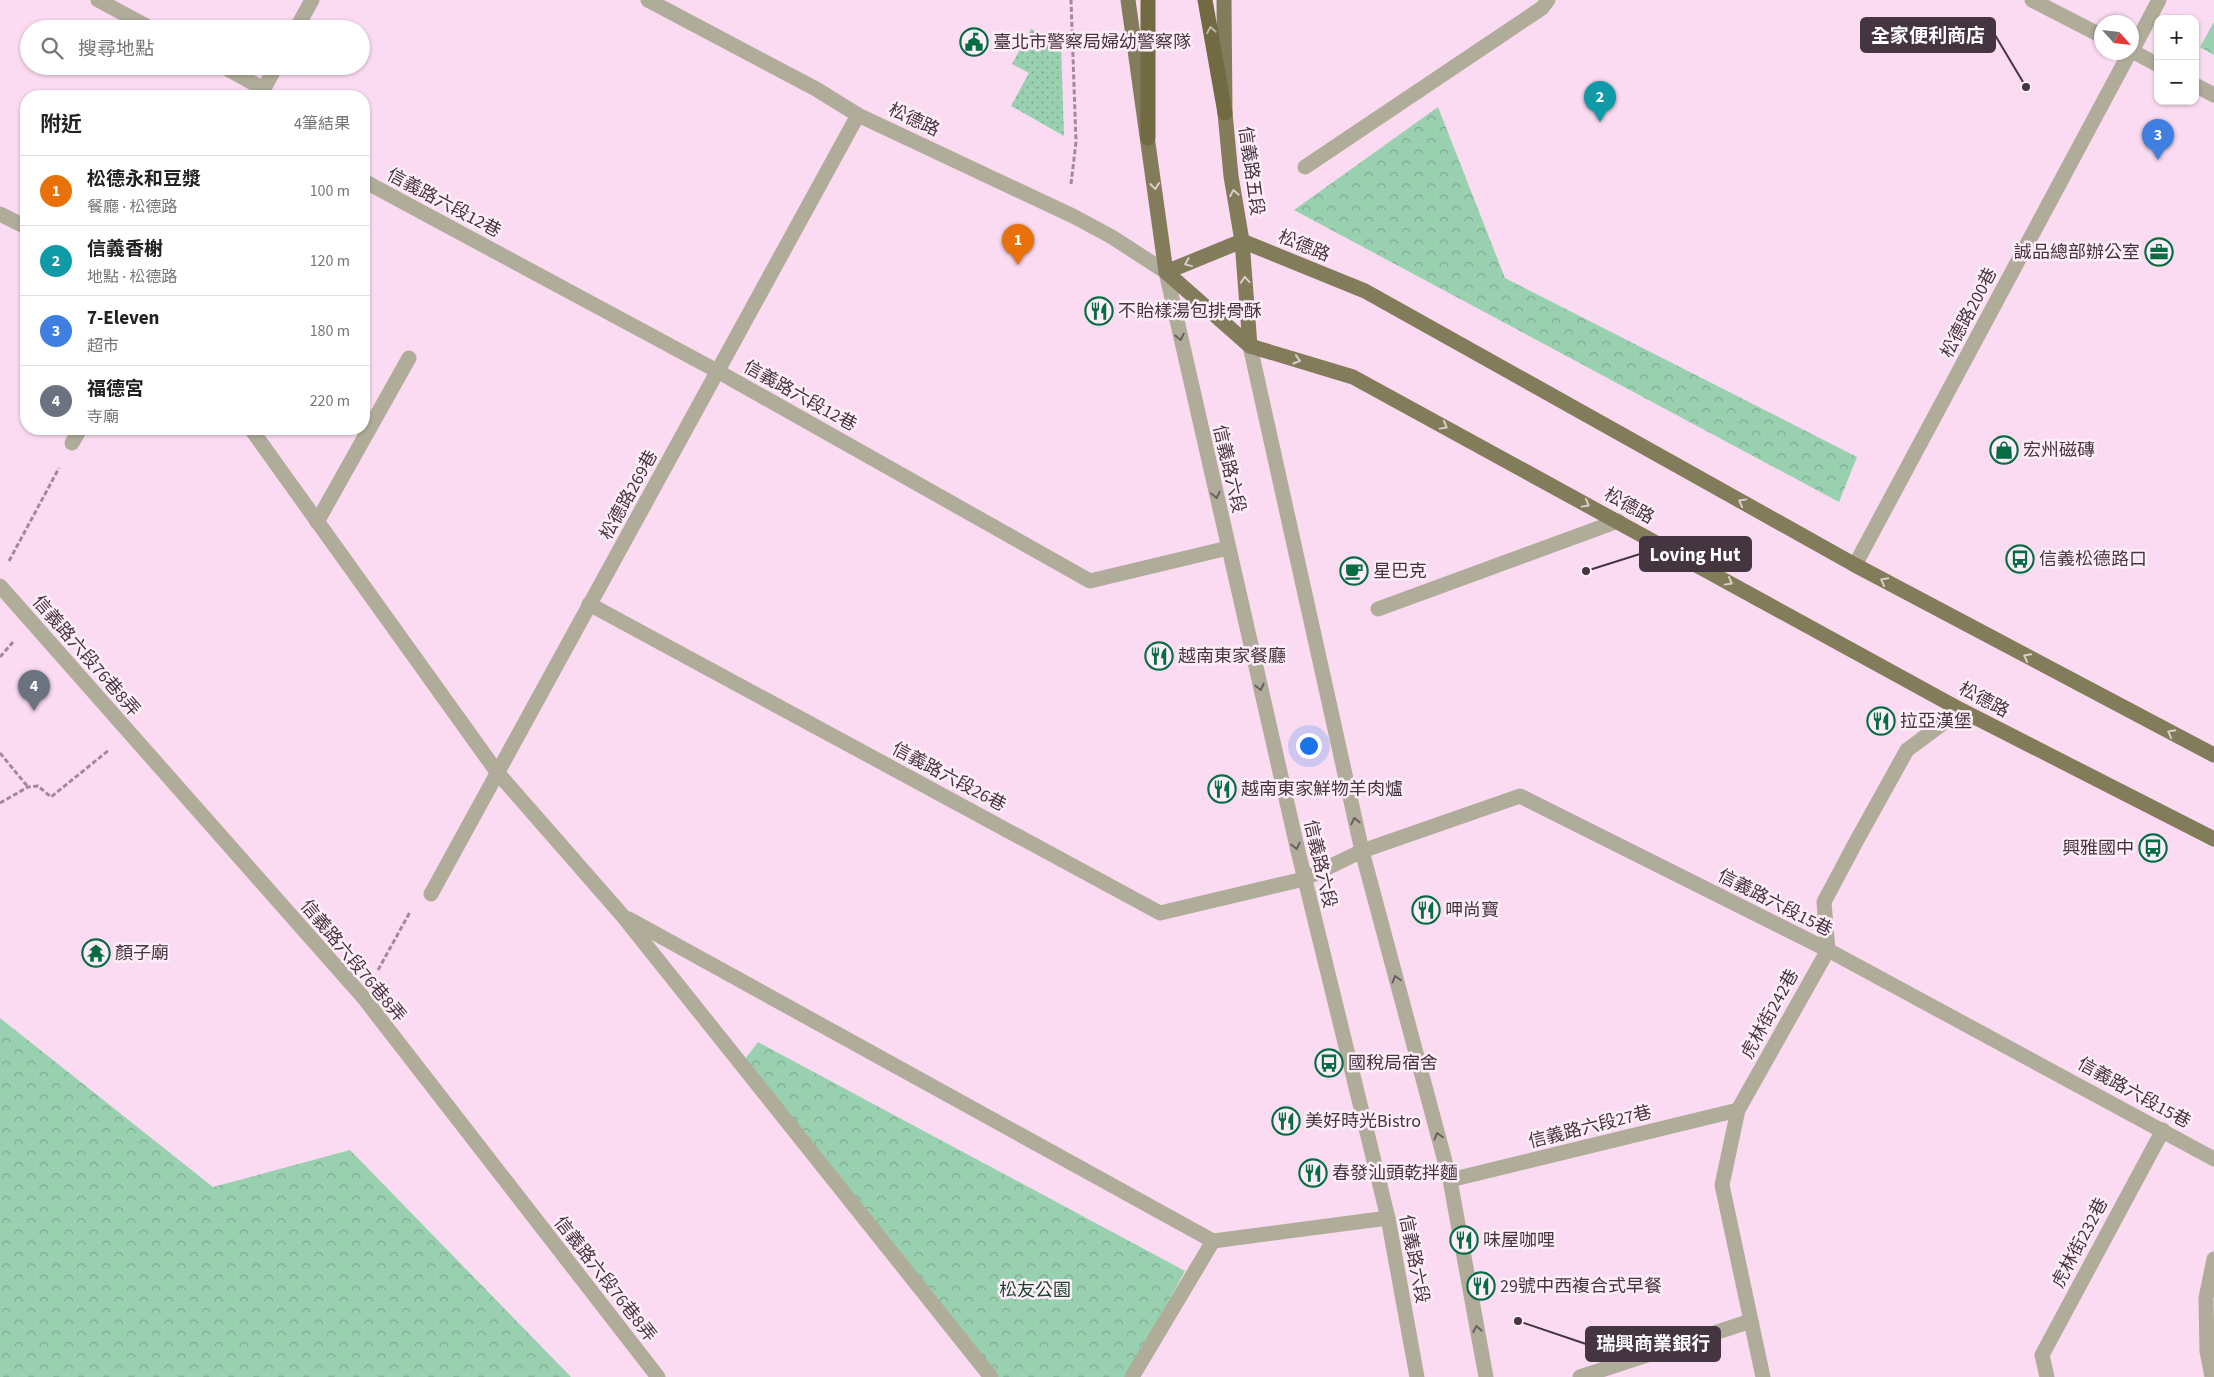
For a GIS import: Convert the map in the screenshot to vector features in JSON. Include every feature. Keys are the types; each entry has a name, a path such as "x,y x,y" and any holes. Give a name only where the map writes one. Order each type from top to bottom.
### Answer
{"highway":[{"path":"1148,0 1148,138"},
{"path":"1205,0 1225,113"}],"main road":[{"path":"1128,0 1166,272 1242,241"},
{"name":"信義路五段","path":"1224,0 1225,113 1231,176 1242,241 1250,346"},
{"name":"松德路","path":"1242,241 1365,291 1855,565 2214,756"},
{"name":"松德路","path":"1166,272 1250,346 1353,377 1961,710 2214,839"}],"street":[{"path":"98,0 135,20"},
{"path":"301,20 312,0"},
{"name":"松德路","path":"648,0 816,89 858,115 1073,216 1112,237 1166,272"},
{"path":"1305,167 1542,8 1548,0"},
{"path":"2032,0 2094,32"},
{"name":"松德路200巷","path":"2139,36 2159,0"},
{"path":"2139,55 2154,62"},
{"name":"松德路200巷","path":"1855,565 2126,60"},
{"path":"235,75 258,90"},
{"path":"264,90 271,75"},
{"path":"2199,87 2214,95"},
{"name":"松德路269巷","path":"431,894 719,372 858,115"},
{"name":"信義路六段12巷","path":"370,184 719,372 1090,581 1228,548"},
{"path":"0,214 20,224"},
{"name":"信義路六段","path":"1166,272 1304,879 1388,1218 1417,1377"},
{"path":"1250,346 1362,851 1450,1180 1486,1377"},
{"path":"370,428 409,358"},
{"path":"72,443 77,435"},
{"path":"255,435 497,772 622,915 991,1377"},
{"path":"317,522 366,435"},
{"path":"1378,608 1618,521"},
{"name":"信義路六段76巷8弄","path":"0,586 363,997 658,1377"},
{"name":"信義路六段26巷","path":"590,604 1160,913 1304,879"},
{"path":"1828,950 1824,902 1857,840 1907,750 1961,710"},
{"name":"信義路六段15巷","path":"1304,879 1362,851 1520,796 1828,950 2214,1159"},
{"path":"622,915 1213,1241 1388,1218"},
{"name":"虎林街242巷","path":"1763,1377 1722,1185 1738,1110 1828,950"},
{"name":"信義路六段27巷","path":"1450,1180 1738,1110"},
{"name":"虎林街232巷","path":"2047,1377 2042,1355 2163,1130"},
{"path":"1132,1377 1213,1241"},
{"path":"2212,1377 2207,1351 2206,1298 2214,1258"},
{"path":"1580,1377 1751,1321"}],"path":[{"path":"1070,184 1076,142 1071,0"},
{"path":"4,569 72,443"},
{"path":"0,803 28,787 38,786 51,797 129,734"},
{"path":"0,753 28,787"},
{"path":"363,997 412,909 431,894"}],"green space":[{"path":"2214,22 2214,55 2200,47"},
{"path":"1031,29 1061,45 1064,136 1011,106 1029,73 1012,64"},
{"path":"1438,107 1505,278 1857,457 1839,502 1294,210"},
{"path":"0,1018 213,1187 350,1150 571,1377 0,1377"},
{"name":"松友公園","path":"758,1042 1185,1271 1127,1377 993,1377 742,1063"}],"place":[{"name":"臺北市警察局婦幼警察隊","path":"974,42"},
{"name":"全家便利商店","path":"2026,87"},
{"name":"信義香榭","path":"1600,122"},
{"name":"7-Eleven","path":"2158,160"},
{"name":"誠品總部辦公室","path":"2159,252"},
{"name":"松德永和豆漿","path":"1018,265"},
{"name":"不貽樣湯包排骨酥","path":"1099,311"},
{"name":"宏州磁磚","path":"2004,450"},
{"name":"信義松德路口","path":"2020,559"},
{"name":"星巴克","path":"1354,571"},
{"name":"Loving Hut","path":"1586,571"},
{"name":"越南東家餐廳","path":"1159,656"},
{"name":"福德宮","path":"34,711"},
{"name":"拉亞漢堡","path":"1881,721"},
{"name":"越南東家鮮物羊肉爐","path":"1222,789"},
{"name":"興雅國中","path":"2153,848"},
{"name":"呷尚寶","path":"1426,910"},
{"name":"顏子廟","path":"96,953"},
{"name":"國稅局宿舍","path":"1329,1063"},
{"name":"美好時光Bistro","path":"1286,1121"},
{"name":"春發汕頭乾拌麵","path":"1313,1173"},
{"name":"味屋咖哩","path":"1464,1240"},
{"name":"29號中西複合式早餐","path":"1481,1286"},
{"name":"瑞興商業銀行","path":"1518,1321"}]}
